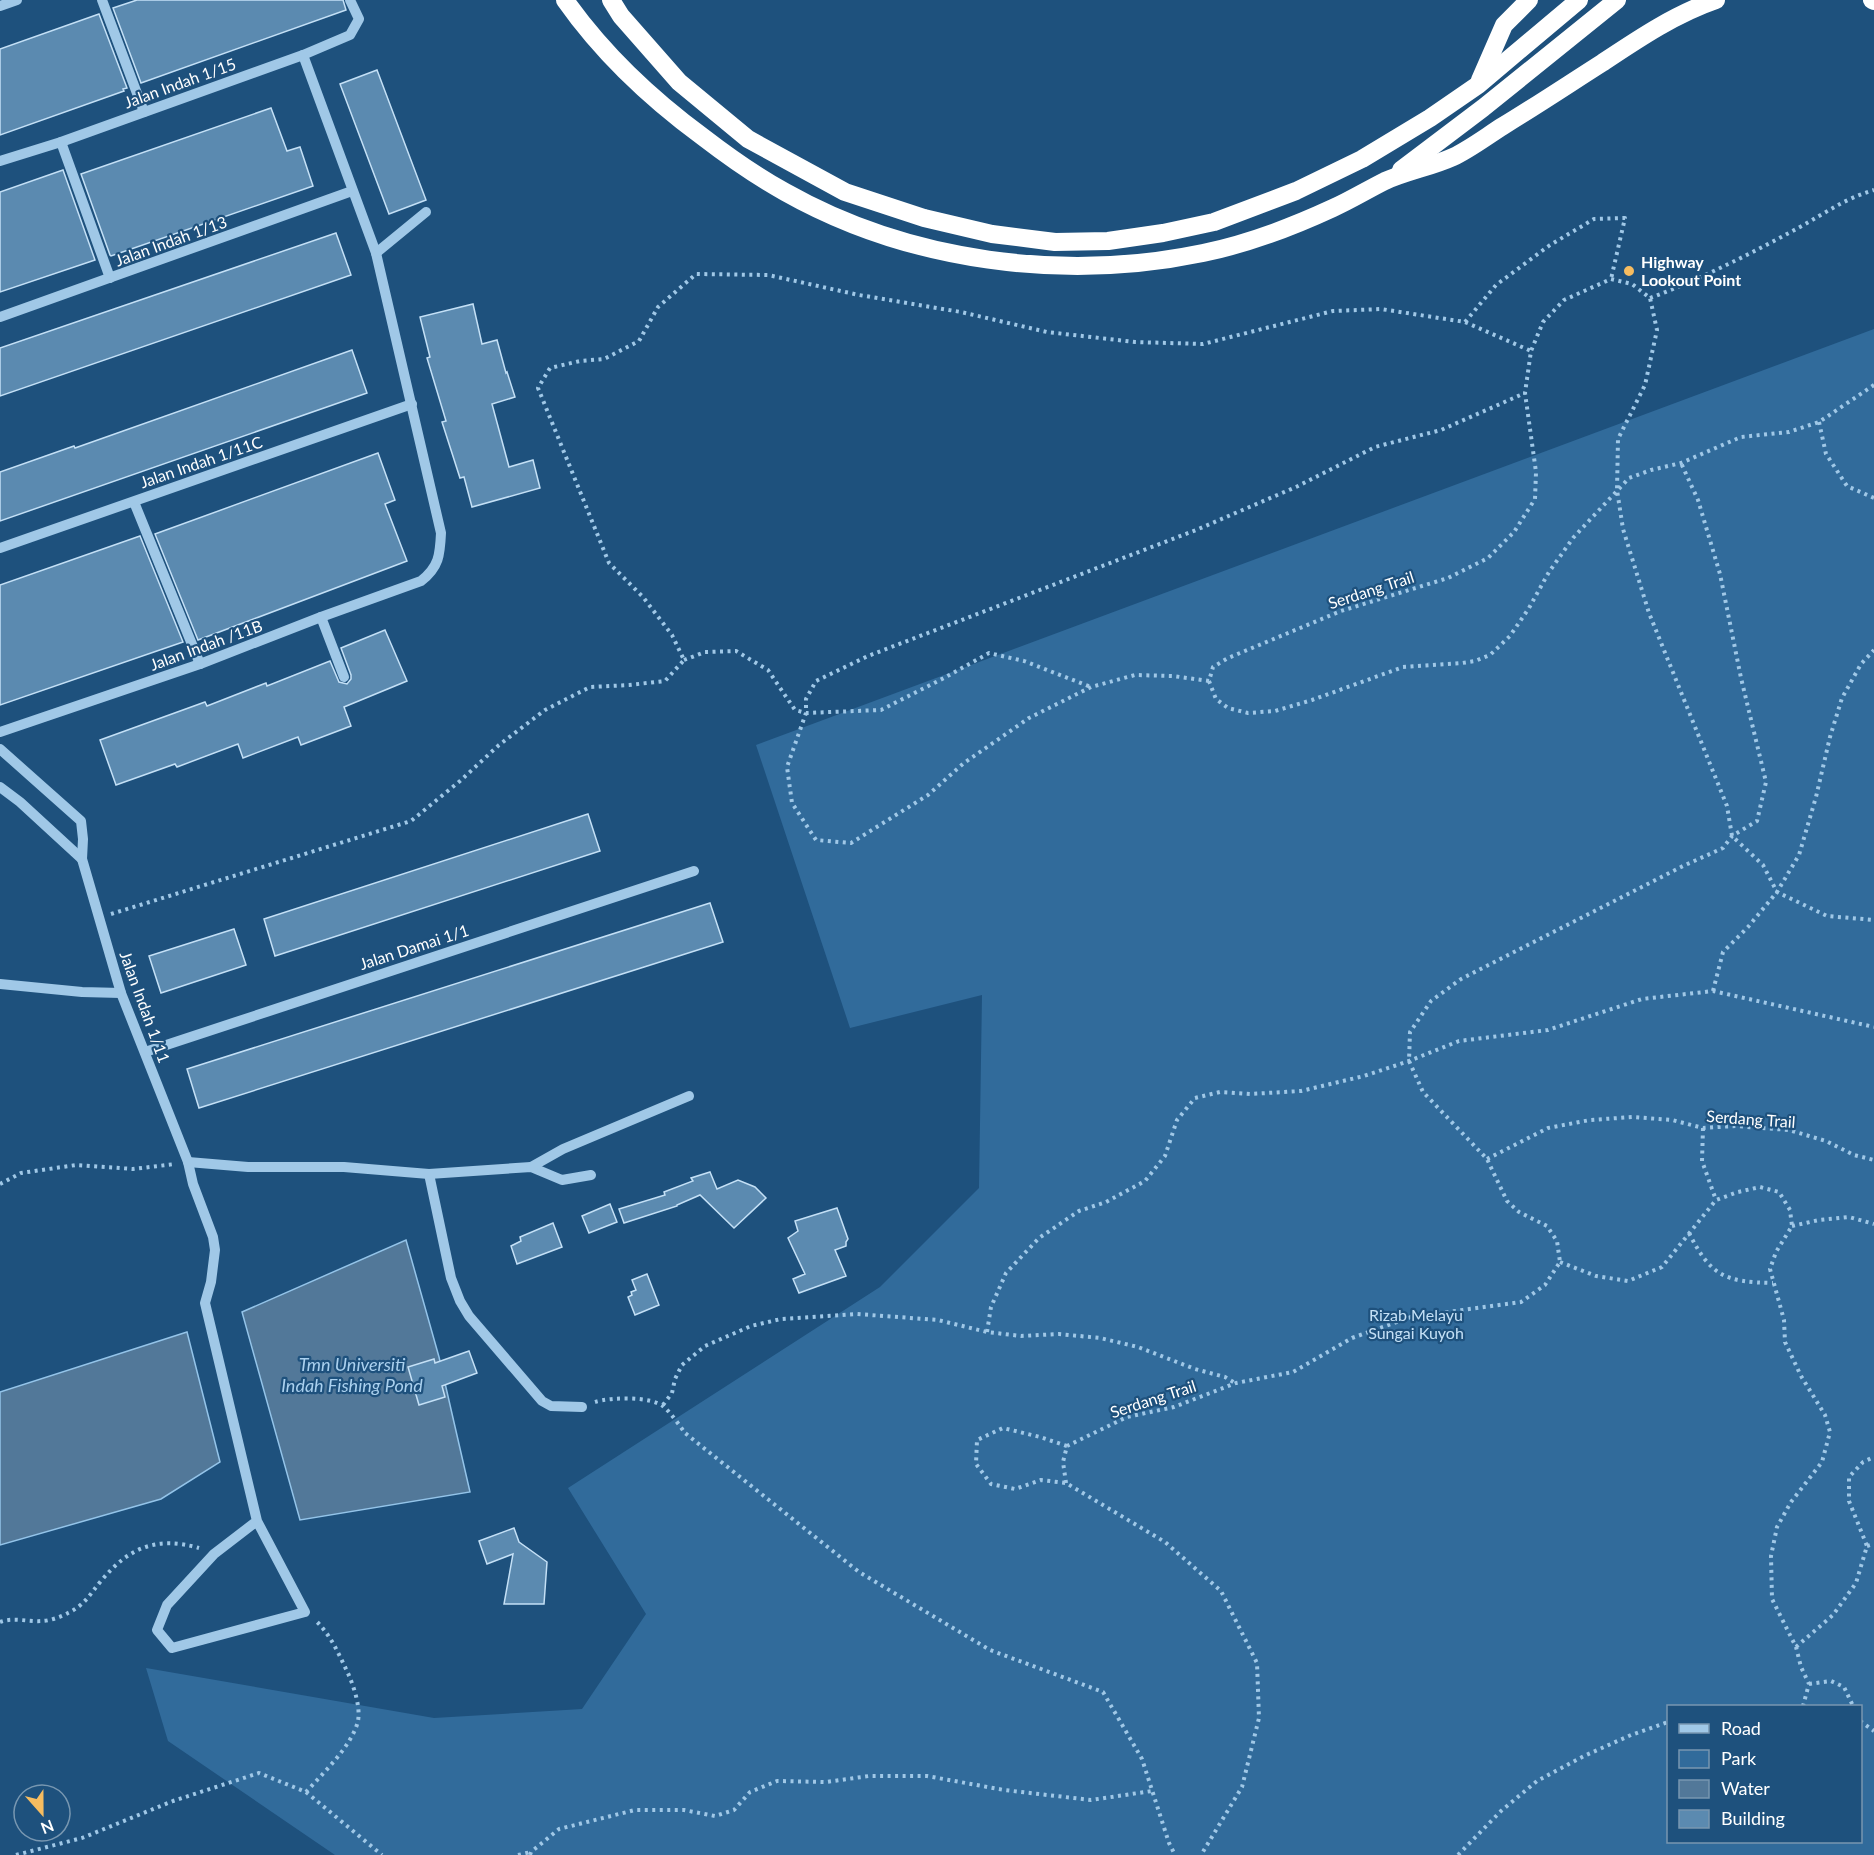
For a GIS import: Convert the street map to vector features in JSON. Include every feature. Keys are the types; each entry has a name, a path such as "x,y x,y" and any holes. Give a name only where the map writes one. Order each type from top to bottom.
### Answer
{"highway":[{"path":"565,0 623,70 666,110 735,161 785,193 845,221 909,243 968,256 1039,265 1094,266 1205,253 1273,233 1334,208 1388,180 1454,157 1647,33 1694,8 1716,0"},
{"path":"611,0 621,16 679,82 748,139 845,192 936,221 992,234 1055,242 1108,241 1214,222 1296,191 1362,159 1430,118 1478,85 1579,0"},
{"path":"1478,85 1504,25 1529,0"},
{"path":"1388,180 1483,108 1617,0"}],"street":[{"path":"0,6 17,0"},
{"path":"102,0 144,112"},
{"name":"Jalan Indah 1/15","path":"0,161 61,142 303,56 350,35 359,19 350,0"},
{"path":"303,56 376,253 412,404"},
{"path":"61,142 110,278"},
{"name":"Jalan Indah 1/13","path":"0,317 352,191"},
{"path":"376,253 426,212"},
{"name":"Jalan Indah 1/11C","path":"0,548 412,404"},
{"name":"Jalan Indah /11B","path":"0,732 200,664 421,581 431,573 438,562 441,533 412,404"},
{"path":"134,502 200,664"},
{"path":"321,617 344,677"},
{"name":"Jalan Indah 1/11","path":"0,749 81,821 82,859 121,993 188,1162 193,1184 213,1237 215,1250 213,1272 206,1303 257,1521 305,1612"},
{"path":"0,787 20,802 82,859"},
{"name":"Jalan Damai 1/1","path":"145,1052 694,871"},
{"path":"0,984 82,992 121,993"},
{"path":"188,1162 248,1167 344,1167 429,1174 531,1167 563,1149 689,1096"},
{"path":"531,1167 562,1180 591,1175"},
{"path":"429,1174 451,1278 464,1308 542,1401 551,1406 582,1407"},
{"path":"257,1521 214,1554 167,1605 157,1630 171,1648 305,1612"}],"path":[{"path":"1650,298 1676,288 1780,237 1846,199 1874,190"},
{"path":"1466,322 1496,285 1550,245 1594,219 1625,218 1611,279 1632,284 1650,298 1657,330 1645,385 1618,439 1617,489 1623,529 1649,614 1727,806 1732,836 1763,865 1777,892 1827,916 1874,920"},
{"path":"684,660 672,635 643,597 609,563 538,388 550,368 604,358 639,341 658,306 696,274 768,275 859,295 961,312 1047,332 1135,342 1203,344 1333,311 1382,309 1466,322 1531,351"},
{"name":"Serdang Trail","path":"1209,681 1213,667 1247,649 1341,610 1448,578 1488,558 1514,532 1535,499 1536,472 1525,393 1531,351 1543,322 1564,300 1611,279"},
{"path":"1525,393 1441,430 1375,447 1296,487 1196,530 868,656 816,681 806,699 806,713 787,767 792,803 816,840 850,843 928,795 964,763 1029,718 1091,687 1135,675 1173,676 1209,681 1216,699 1228,708 1248,713 1275,711 1403,667 1475,661 1490,655 1510,636 1549,572 1573,538 1629,478 1681,463 1741,437 1789,432 1819,422 1874,385"},
{"path":"1819,422 1826,454 1848,486 1874,498"},
{"path":"1681,463 1698,500 1720,574 1766,782 1757,821 1732,836 1723,848 1461,979 1431,1001 1410,1032 1409,1061 1423,1092 1487,1159 1507,1201 1519,1212 1546,1226 1557,1241 1560,1262 1596,1276 1628,1281 1662,1267 1716,1200 1760,1187 1779,1192 1790,1210 1792,1226 1776,1252 1770,1269 1785,1320 1785,1342 1801,1376 1825,1415 1830,1432 1822,1462 1791,1502 1777,1527 1771,1556 1772,1599 1796,1647 1801,1668 1809,1684 1804,1705"},
{"path":"1713,991 1723,952 1748,927 1777,892 1799,855 1842,698 1861,664 1874,650"},
{"path":"99,918 411,821 499,745 545,710 590,687 665,681 684,660 705,652 736,651 768,670 795,710 806,713 881,710 989,653 1024,661 1091,687"},
{"path":"987,1332 991,1307 1006,1273 1039,1238 1079,1210 1106,1202 1145,1181 1165,1156 1177,1120 1195,1098 1220,1092 1250,1094 1301,1090 1364,1076 1459,1041 1548,1030 1642,999 1713,991 1874,1027"},
{"name":"Serdang Trail","path":"1487,1159 1548,1128 1590,1120 1633,1117 1672,1120 1703,1128 1735,1126 1789,1130 1826,1141 1854,1155 1874,1160"},
{"path":"1703,1128 1702,1161 1716,1200"},
{"path":"0,1184 21,1173 76,1165 133,1169 188,1162"},
{"path":"1792,1226 1849,1217 1874,1224"},
{"path":"1689,1233 1699,1252 1716,1272 1745,1282 1773,1283"},
{"name":"Serdang Trail","path":"1067,1446 1127,1417 1174,1407 1236,1383 1293,1372 1352,1338 1411,1317 1521,1302 1545,1284 1560,1262"},
{"path":"663,1405 672,1393 675,1379 682,1365 705,1346 751,1326 781,1319 857,1314 938,1320 987,1332 1021,1336 1059,1334 1100,1338 1138,1347 1195,1369 1225,1377 1236,1383"},
{"path":"582,1407 615,1398 633,1398 663,1405 685,1433 859,1572 990,1650 1103,1692 1142,1759 1175,1855"},
{"path":"1066,1483 1063,1462 1067,1446 1003,1428 977,1440 976,1464 991,1484 1015,1489 1041,1480 1066,1483 1165,1542 1221,1591 1257,1663 1259,1718 1242,1787 1201,1855"},
{"path":"1796,1647 1833,1615 1856,1583 1867,1546 1849,1501 1849,1477 1863,1462 1874,1457"},
{"path":"0,1622 43,1621 68,1613 88,1600 101,1580 128,1555 153,1544 178,1542 199,1547 214,1554"},
{"path":"1867,1546 1874,1545"},
{"path":"305,1612 324,1628 338,1650 354,1686 358,1719 350,1740 306,1792"},
{"path":"1809,1684 1831,1681 1844,1687 1852,1705"},
{"path":"1458,1855 1501,1811 1537,1781 1584,1756 1631,1735 1667,1722"},
{"path":"16,1855 82,1838 173,1801 259,1773 306,1792 382,1855"},
{"path":"518,1855 530,1853 560,1829 635,1810 684,1810 715,1816 734,1810 750,1792 777,1781 826,1782 869,1776 927,1776 1004,1790 1091,1800 1152,1791"}],"green space":[{"name":"Rizab Melayu Sungai Kuyoh","path":"1874,329 1874,1855 335,1855 168,1741 146,1668 434,1718 582,1709 646,1614 568,1488 880,1287 979,1188 982,995 850,1028 756,745"}],"water":[{"name":"Tmn Universiti Indah Fishing Pond","path":"406,1240 439,1357 470,1492 300,1520 242,1312"},
{"path":"187,1332 220,1462 161,1499 0,1545 0,1392"}],"building":[{"path":"137,0 343,0 346,10 141,83 113,8"},
{"path":"99,14 127,88 0,135 0,49"},
{"path":"377,70 426,200 389,214 340,84"},
{"path":"271,108 287,151 300,147 313,186 110,255 81,174"},
{"path":"63,170 95,260 0,292 0,192"},
{"path":"336,233 351,275 0,396 0,348"},
{"path":"473,304 482,344 497,340 515,397 492,404 509,467 533,460 540,488 472,507 464,477 460,478 442,422 446,421 427,358 430,357 420,317"},
{"path":"352,350 367,393 0,521 0,472 74,446 75,448"},
{"path":"378,453 395,500 385,504 407,561 198,640 155,534"},
{"path":"140,536 183,642 0,705 0,585"},
{"path":"385,630 407,681 344,707 351,726 301,745 298,737 243,758 238,744 177,767 175,764 116,785 100,740 205,702 207,706 266,683 267,686 330,661 339,682 347,684 351,675 341,648"},
{"path":"588,814 600,851 275,956 264,919"},
{"path":"710,903 723,942 199,1108 187,1069"},
{"path":"234,929 246,965 161,993 149,956"},
{"path":"710,1172 717,1189 738,1180 755,1187 766,1198 734,1228 700,1195 677,1206 624,1223 619,1209 665,1195 664,1192 693,1181 691,1178"},
{"path":"610,1204 617,1222 589,1233 582,1216"},
{"path":"837,1208 848,1239 846,1246 835,1250 846,1276 799,1293 793,1279 805,1274 788,1238 798,1231 795,1221"},
{"path":"553,1223 562,1247 517,1264 511,1246 521,1241 520,1237"},
{"path":"647,1274 659,1305 635,1315 628,1297 636,1290 632,1280"},
{"path":"469,1351 477,1373 442,1386 445,1397 419,1405 408,1367 434,1359 435,1363"},
{"path":"514,1528 519,1542 547,1562 544,1604 504,1604 513,1554 487,1564 479,1541"}],"place":[{"name":"Highway Lookout Point","path":"1629,271"}]}
